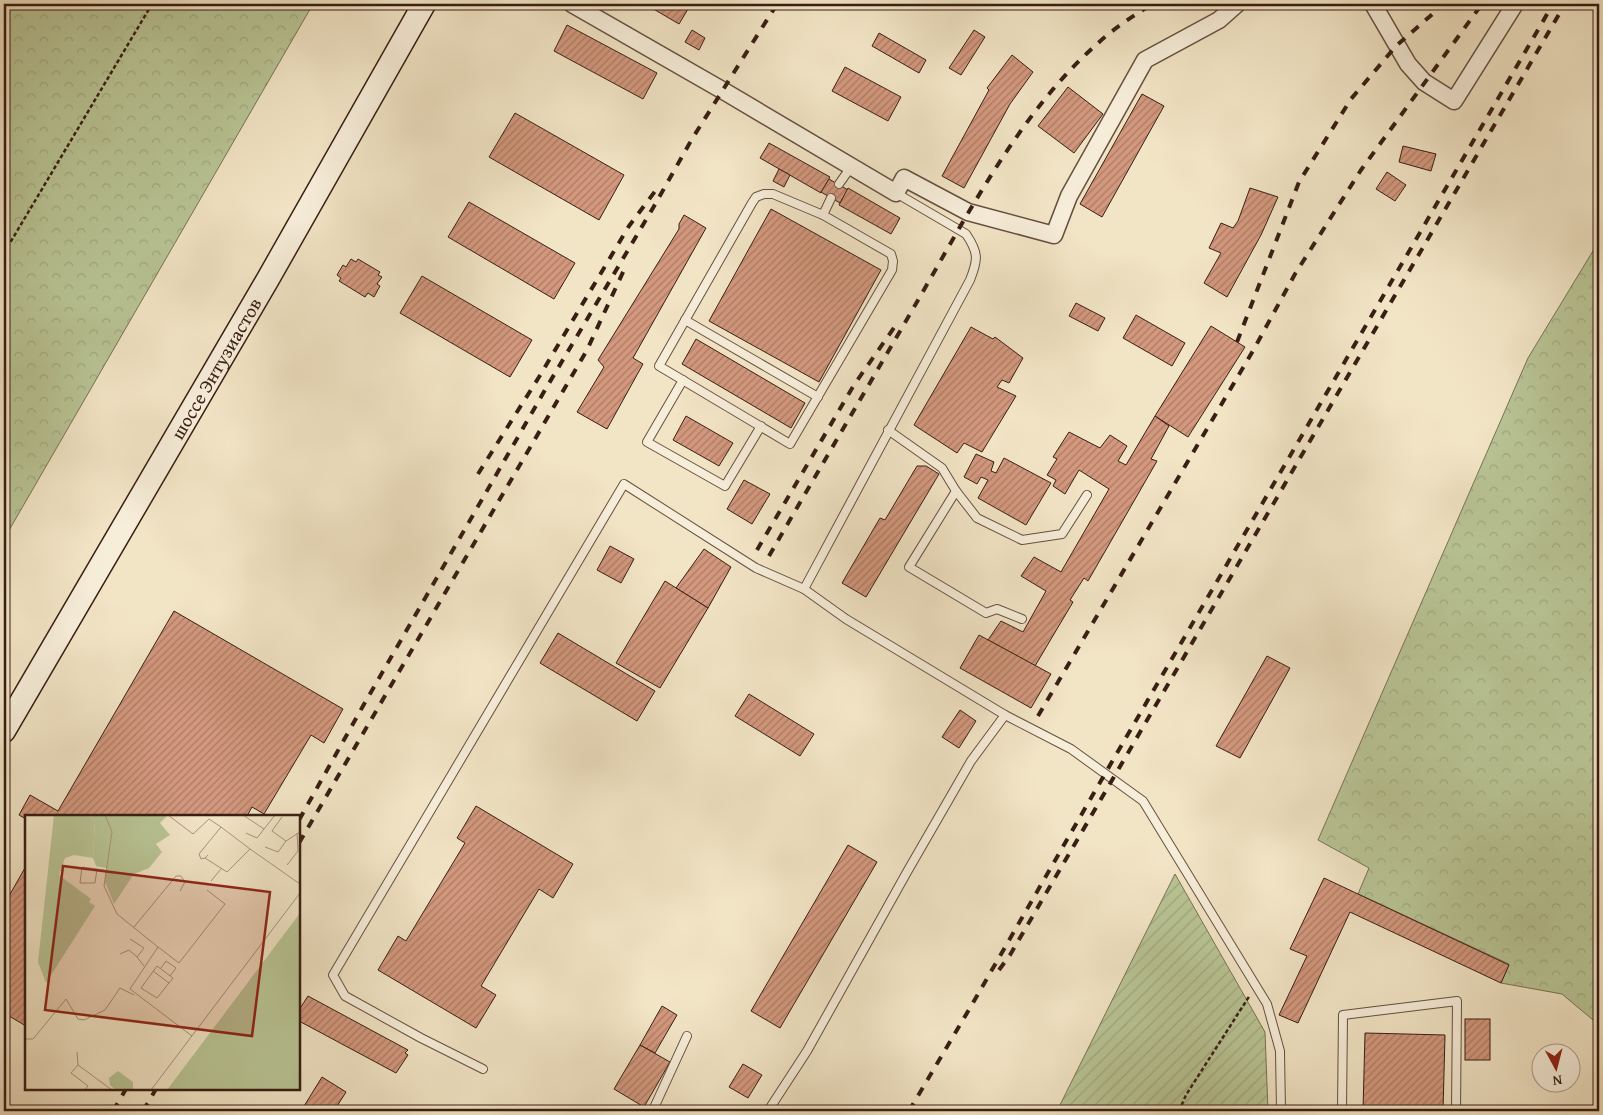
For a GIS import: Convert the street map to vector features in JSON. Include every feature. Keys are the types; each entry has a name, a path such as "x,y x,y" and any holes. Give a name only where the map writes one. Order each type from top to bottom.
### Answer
{"main road":[{"name":"шоссе Энтузиастов","path":"4,731 263,288 424,4"}],"street":[{"path":"572,4 896,193 904,178 968,212 1054,235 1069,196 1145,60 1219,20 1237,4"},
{"path":"1373,4 1408,64 1424,82 1454,101 1515,4"}],"lane":[{"path":"839,184 851,167"},
{"path":"804,589 977,264 973,244 966,234 896,193"},
{"path":"764,194 773,194 822,215 890,254 893,261 892,270 790,444 659,366 756,197 764,194"},
{"path":"822,215 831,198"},
{"path":"686,320 818,397"},
{"path":"683,380 647,442 725,486 761,426"},
{"path":"888,430 942,468 956,491 977,518 1022,540 1062,534 1087,496"},
{"path":"483,1069 421,1038 345,996 333,975 624,484 756,568 804,589 846,618 1005,715 1071,749 1143,801 1268,1004 1280,1051 1281,1111"},
{"path":"956,491 909,567 986,613 997,609 1022,619"},
{"path":"768,1111 807,1051 971,761 1005,715"},
{"path":"1342,1111 1343,1015 1457,1001 1456,1111"},
{"path":"654,1111 687,1036"}],"path":[{"path":"4,253 152,4"},
{"path":"1179,1111 1186,1095 1256,985"}],"green space":[{"path":"4,4 313,4 4,539"},
{"path":"1599,241 1599,1025 1562,994 1501,983 1509,964 1358,894 1369,868 1318,840 1528,358"},
{"path":"1175,874 1265,1032 1268,1111 1057,1111"}],"building":[{"path":"645,4 691,4 679,24"},
{"path":"567,25 657,73 643,99 554,51"},
{"path":"692,30 705,38 699,50 685,42"},
{"path":"974,30 985,37 961,75 949,68"},
{"path":"879,33 926,60 919,73 872,46"},
{"path":"1012,55 1033,72 1010,104 964,188 942,176 989,90 987,88"},
{"path":"845,67 901,97 888,121 832,91"},
{"path":"1068,87 1103,114 1074,153 1038,126"},
{"path":"1142,94 1164,106 1102,217 1080,204"},
{"path":"515,113 624,175 599,220 489,157"},
{"path":"769,143 830,177 821,193 760,158"},
{"path":"1403,146 1436,154 1431,171 1399,162"},
{"path":"779,169 790,175 784,187 773,181"},
{"path":"1387,172 1406,185 1395,201 1376,189"},
{"path":"829,179 848,190 840,203 821,192"},
{"path":"848,188 900,218 891,234 839,205"},
{"path":"1250,188 1278,197 1261,235 1227,297 1204,283 1221,253 1209,248 1221,223 1233,228 1238,221"},
{"path":"469,202 575,263 554,299 448,237"},
{"path":"771,209 881,270 819,382 709,321"},
{"path":"684,215 706,228 633,358 643,364 607,429 577,412 604,367 598,360 679,229 679,224"},
{"path":"351,259 356,262 358,259 380,272 378,275 382,277 377,284 380,286 374,297 368,293 365,297 339,281 341,278 337,275 343,265 346,267"},
{"path":"422,276 532,340 510,377 400,313"},
{"path":"1076,303 1105,318 1098,331 1069,316"},
{"path":"1136,315 1185,343 1172,366 1123,338"},
{"path":"1211,326 1245,347 1188,437 1155,416"},
{"path":"971,327 993,339 995,337 1023,358 1009,383 1002,380 997,387 1016,396 982,452 964,443 957,453 914,425"},
{"path":"696,339 805,403 791,428 682,364"},
{"path":"686,416 733,443 719,466 673,440"},
{"path":"1155,416 1169,426 1151,459 1157,461 1088,581 1084,578 1070,600 1073,602 1035,666 988,640 1001,621 1023,632 1046,591 1021,576 1034,557 1061,572 1109,489 1079,470 1065,494 1053,486 1056,480 1047,475 1057,459 1053,457 1069,432 1100,448 1110,435 1127,446 1118,461 1126,465"},
{"path":"976,454 994,462 991,471 996,473 1004,458 1051,483 1026,525 978,498 988,480 981,477 977,484 964,477"},
{"path":"917,466 926,466 939,474 866,597 842,583 880,518 885,520"},
{"path":"744,480 770,494 752,524 727,509"},
{"path":"610,546 634,559 621,583 597,570"},
{"path":"704,549 731,567 708,608 676,588"},
{"path":"665,581 708,608 660,688 616,663"},
{"path":"174,611 343,709 324,743 311,735 264,814 252,807 248,815 25,815 25,818 19,815 30,795 58,811"},
{"path":"558,633 655,691 637,721 540,663"},
{"path":"979,635 1051,674 1031,708 960,668"},
{"path":"1267,656 1290,668 1240,758 1216,746"},
{"path":"749,694 814,734 800,756 735,716"},
{"path":"960,710 976,721 959,748 942,737"},
{"path":"476,806 573,864 553,898 539,889 481,986 496,995 476,1028 378,970 398,936 406,941 465,843 457,838"},
{"path":"848,845 877,862 780,1028 751,1011"},
{"path":"25,868 25,1025 4,1013 4,905"},
{"path":"1324,878 1509,965 1501,983 1350,912 1298,1023 1279,1015 1307,956 1290,949"},
{"path":"308,996 408,1050 405,1053 408,1055 396,1073 300,1022 300,1008"},
{"path":"662,1006 677,1015 655,1053 640,1045"},
{"path":"1465,1019 1490,1019 1490,1060 1465,1060"},
{"path":"1365,1033 1445,1035 1443,1111 1363,1111"},
{"path":"640,1045 670,1062 644,1107 614,1089"},
{"path":"743,1064 762,1075 748,1098 729,1087"},
{"path":"322,1077 346,1092 334,1111 301,1111"},
{"path":"513,1105 524,1111 509,1111"}],"railway":[{"path":"300,818 545,390 692,139 777,4"},
{"path":"769,556 974,203 1019,134 1069,71 1116,28 1152,4"},
{"path":"1237,342 1299,182 1351,99 1396,46 1444,4"},
{"path":"1038,716 1254,349 1295,274 1361,170 1482,4"},
{"path":"909,1111 1553,4"},
{"path":"999,970 1010,955 1565,4"},
{"path":"478,474 539,377 629,226 659,186"},
{"path":"300,841 587,350 624,270"},
{"path":"757,550 854,385 898,322"},
{"path":"113,1111 125,1090"},
{"path":"143,1111 155,1090"}]}
